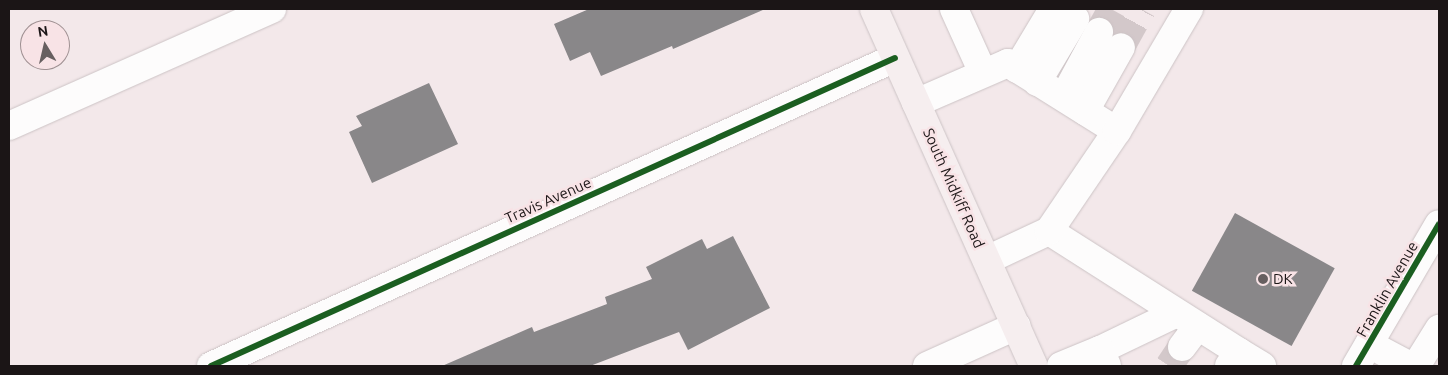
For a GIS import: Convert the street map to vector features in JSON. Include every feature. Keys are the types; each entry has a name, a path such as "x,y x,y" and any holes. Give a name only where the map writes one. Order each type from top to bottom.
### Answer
{"main road":[{"name":"South Midkiff Road","path":"874,9 1034,366"}],"street":[{"path":"9,126 272,9"},
{"path":"954,9 983,73"},
{"path":"987,260 1049,232 1117,131 1185,10"},
{"path":"1027,75 1064,14"},
{"path":"1074,104 1110,39"},
{"name":"Travis Avenue","path":"211,366 895,58"},
{"path":"916,103 1008,63 1117,131"},
{"name":"Franklin Avenue","path":"1362,355 1439,224"},
{"path":"1049,232 1186,329 1243,362"},
{"path":"927,366 1016,326"},
{"path":"1061,366 1104,358 1186,329"},
{"path":"1416,366 1439,329"},
{"path":"1362,355 1410,366"}],"building":[{"path":"589,9 765,9 673,49 672,46 601,76 590,52 570,61 554,24"},
{"path":"429,83 458,144 372,183 349,132 362,126 356,116"},
{"name":"DK","path":"1235,213 1335,268 1292,346 1192,291"},
{"path":"733,236 770,308 688,350 679,332 590,366 442,366 532,327 534,332 607,304 605,297 652,279 646,267 702,239 707,249"}],"tunnel":[{"path":"1099,32 1112,9"},
{"path":"1121,47 1142,9"},
{"path":"1169,366 1182,347"}],"cycle path":[{"path":"211,366 895,58"},
{"path":"1356,366 1439,224"}],"place":[{"name":"DK","path":"1263,279"}]}
